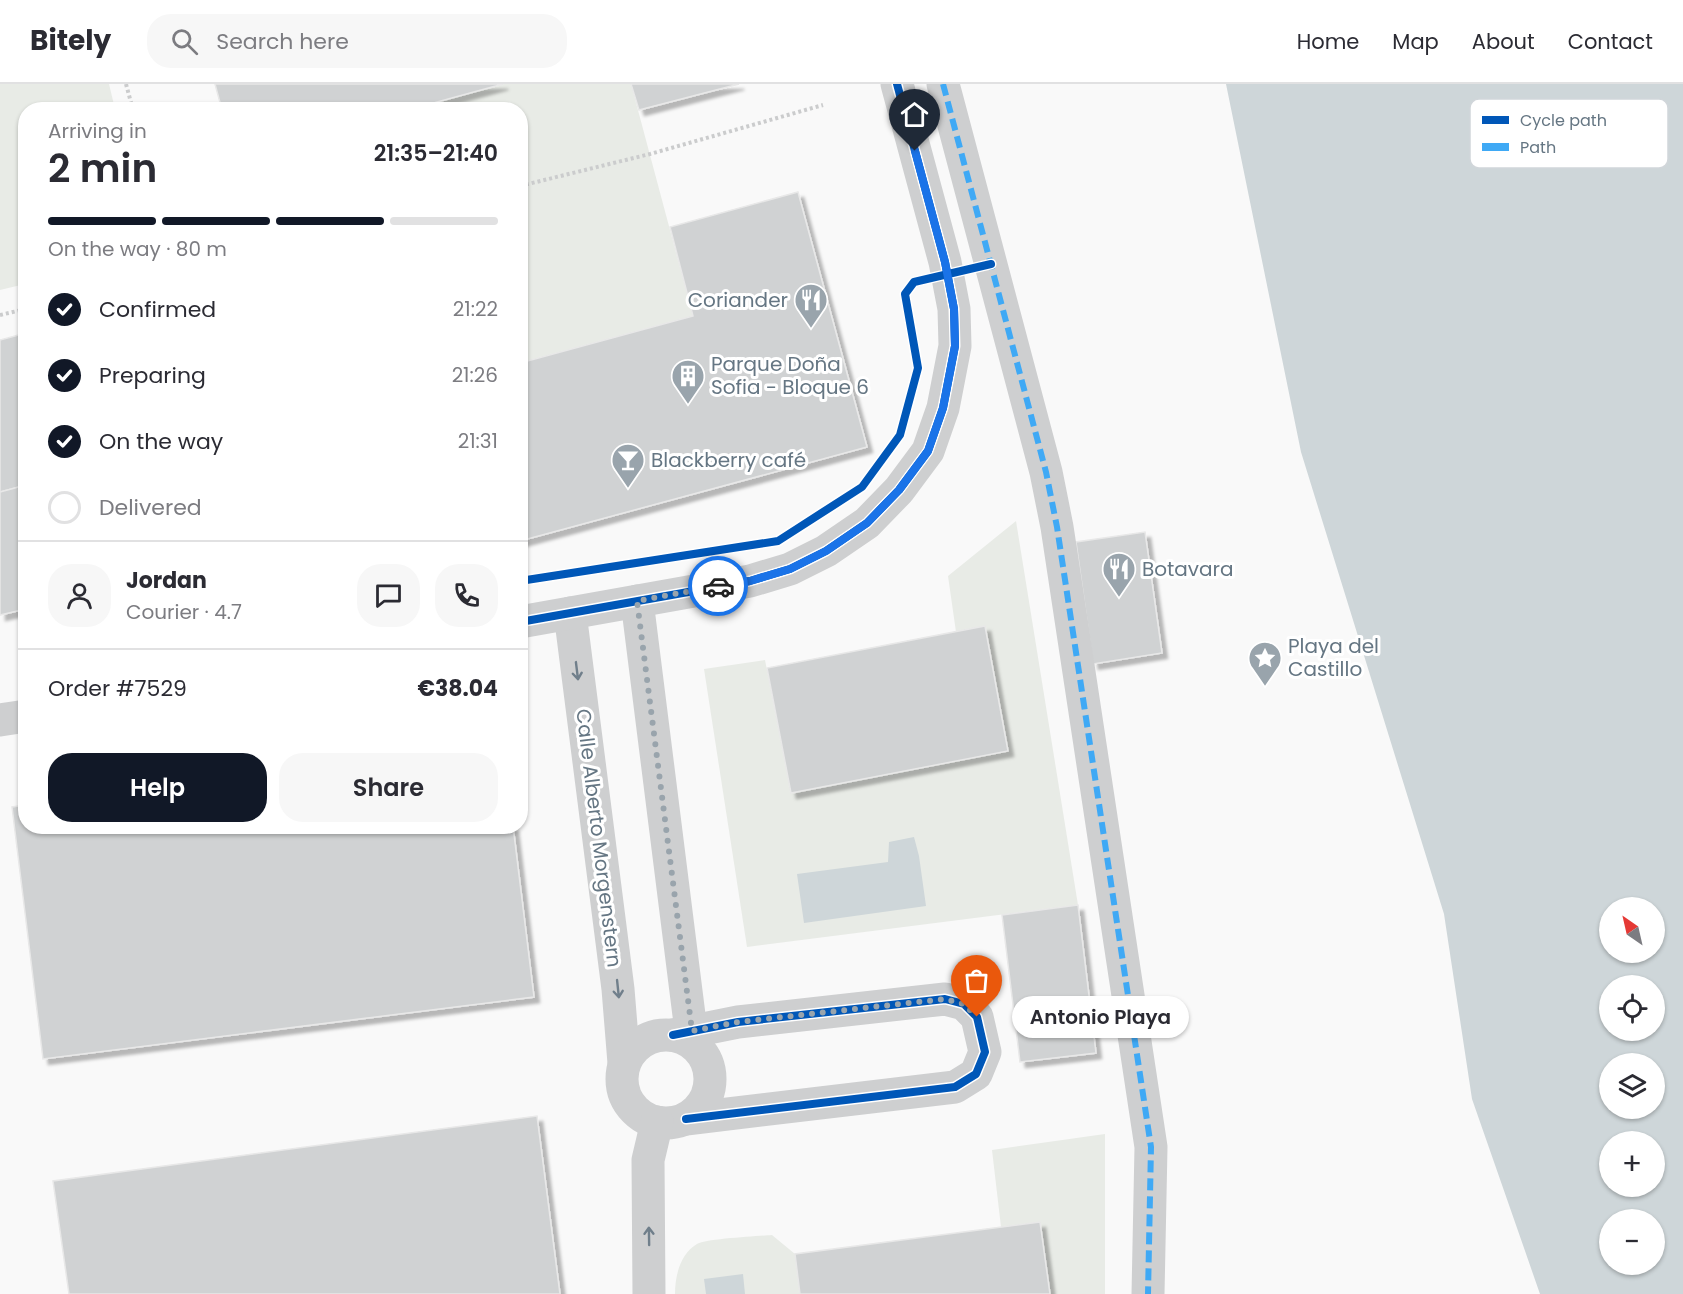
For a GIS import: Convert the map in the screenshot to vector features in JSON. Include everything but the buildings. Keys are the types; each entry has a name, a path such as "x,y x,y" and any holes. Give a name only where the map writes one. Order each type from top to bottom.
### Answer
{"street":[{"path":"528,621 750,581 790,569 826,551 867,523 899,490 928,451 943,408 955,346 954,309 945,262 897,84"},
{"path":"944,84 1046,472 1057,527 1151,1146 1148,1294"},
{"path":"637,601 682,1033 697,1047 710,1071 710,1085 705,1099 697,1110 671,1120 648,1160 649,1294"},
{"name":"Calle Alberto Morgenstern","path":"570,613 618,989 624,1063 621,1078 624,1093 631,1106 643,1117 671,1120"},
{"path":"0,720 18,717"},
{"path":"624,1063 632,1050 644,1040 658,1035 682,1033 738,1022 945,999 964,1004 977,1017 986,1052 976,1074 955,1087 671,1120"}],"path":[{"path":"126,84 131,102"},
{"path":"528,184 650,154 823,105"},
{"path":"0,315 18,311"}],"shaded area":[{"path":"0,84 109,84 113,102 18,102 18,286 0,290"},
{"path":"503,84 631,84 693,316 528,361 528,102 437,102"},
{"path":"1226,84 1683,84 1683,1294 1540,1294 1472,1099 1444,914 1301,452"},
{"path":"1016,521 1078,905 747,947 704,669 765,660 791,793 1008,751 985,627 956,632 948,576"},
{"path":"914,837 926,906 804,923 797,874 888,862 889,842"},
{"path":"1105,1134 1105,1294 1050,1294 1040,1222 1001,1227 992,1150"},
{"path":"772,1235 795,1254 800,1294 675,1294 676,1280 683,1259 697,1244 720,1239"},
{"path":"743,1274 745,1294 706,1294 704,1279"}],"marked path":[{"path":"943,84 1046,472 1057,527 1151,1147 1148,1294"}],"cycle path":[{"path":"528,621 750,581 790,569 826,551 867,523 899,490 928,451 943,408 955,346 954,309 945,262 897,84"},
{"path":"528,580 778,541 862,487 900,435 918,368 905,294 914,282 991,264"},
{"path":"673,1035 738,1022 945,999 964,1004 977,1017 985,1052 976,1074 955,1087 686,1119"}],"way so far":[{"path":"718,586 637,601 692,1031 738,1022 945,999 964,1004 977,1017"}],"place":[{"name":"Coriander","path":"811,329"},
{"name":"Parque Doña Sofia - Bloque 6","path":"688,405"},
{"name":"Blackberry café","path":"628,489"},
{"name":"Botavara","path":"1119,598"},
{"name":"Playa del Castillo","path":"1265,687"},
{"name":"Antonio Playa","path":"977,1017"}],"route":[{"path":"718,586 750,581 790,569 826,551 867,523 899,490 928,451 943,408 955,346 954,309 945,262 915,151"}]}
